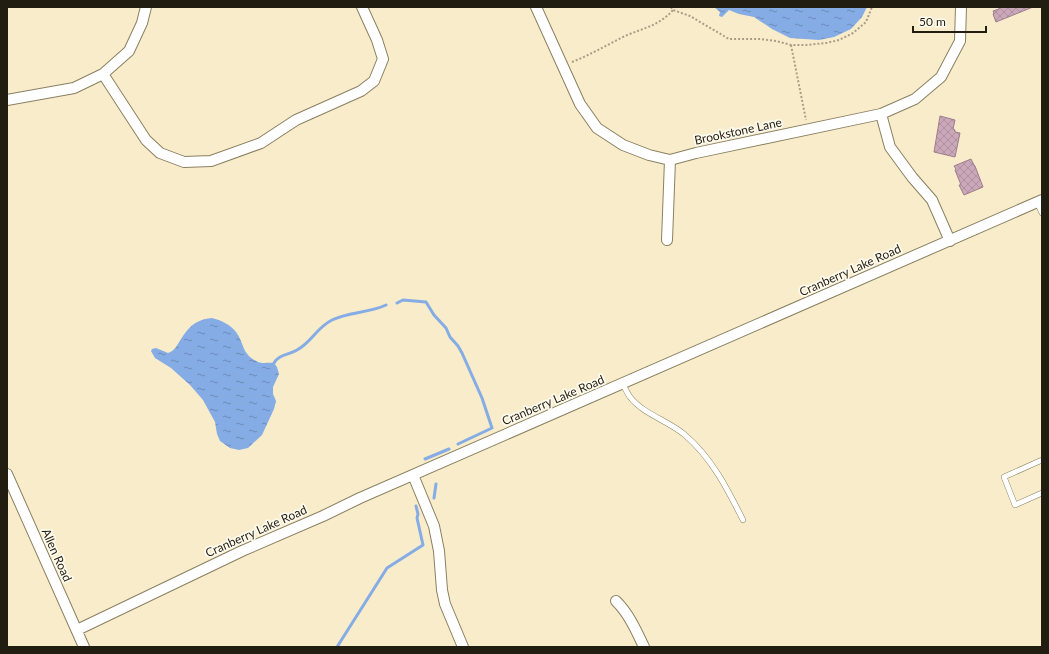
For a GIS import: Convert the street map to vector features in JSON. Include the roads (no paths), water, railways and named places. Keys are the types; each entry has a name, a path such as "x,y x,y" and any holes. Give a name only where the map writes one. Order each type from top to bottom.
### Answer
{"street":[{"path":"7,100 74,88 103,74 129,51 142,23 146,7"},
{"path":"103,74 146,140 160,153 184,162 210,161 260,143 296,120 361,91 374,81 383,59 377,40 362,7"},
{"name":"Brookstone Lane","path":"536,7 580,104 597,128 623,146 649,155 670,160 696,153 881,114 915,99 941,77 960,41 961,7"},
{"path":"881,114 890,147 912,178 932,200 950,241"},
{"path":"667,240 670,160"},
{"name":"Cranberry Lake Road","path":"77,630 229,557 413,475 1040,201"},
{"name":"Allen Road","path":"7,474 84,647"},
{"path":"413,475 434,526 439,551 442,590 445,604 463,647"},
{"path":"616,601 624,608 644,647"}],"lane":[{"path":"1040,201 1042,213"},
{"path":"623,384 630,397 638,405 678,429 698,447 723,480 743,520"},
{"path":"1042,460 1004,477 1015,505 1042,493"}],"water":[{"path":"714,7 867,7 862,17 851,29 834,37 819,40 790,38 772,29 754,17 729,10 722,17 719,16 720,12"},
{"path":"212,318 229,325 239,336 249,356 258,362 274,363 279,374 273,387 273,394 276,401 274,409 262,435 248,448 239,450 230,448 220,441 215,422 203,400 190,385 171,368 155,358 151,351 152,349 156,348 168,353 172,351 176,348 187,330 194,324 202,320"}],"waterway":[{"path":"397,303 403,300 426,302 458,346 482,398 492,428 458,444"},
{"path":"274,363 281,356 294,352 302,347 322,327 332,320 345,315 373,310 386,305"},
{"path":"425,459 449,449"},
{"path":"434,498 436,484"},
{"path":"337,647 387,568 423,545 416,506"}]}
